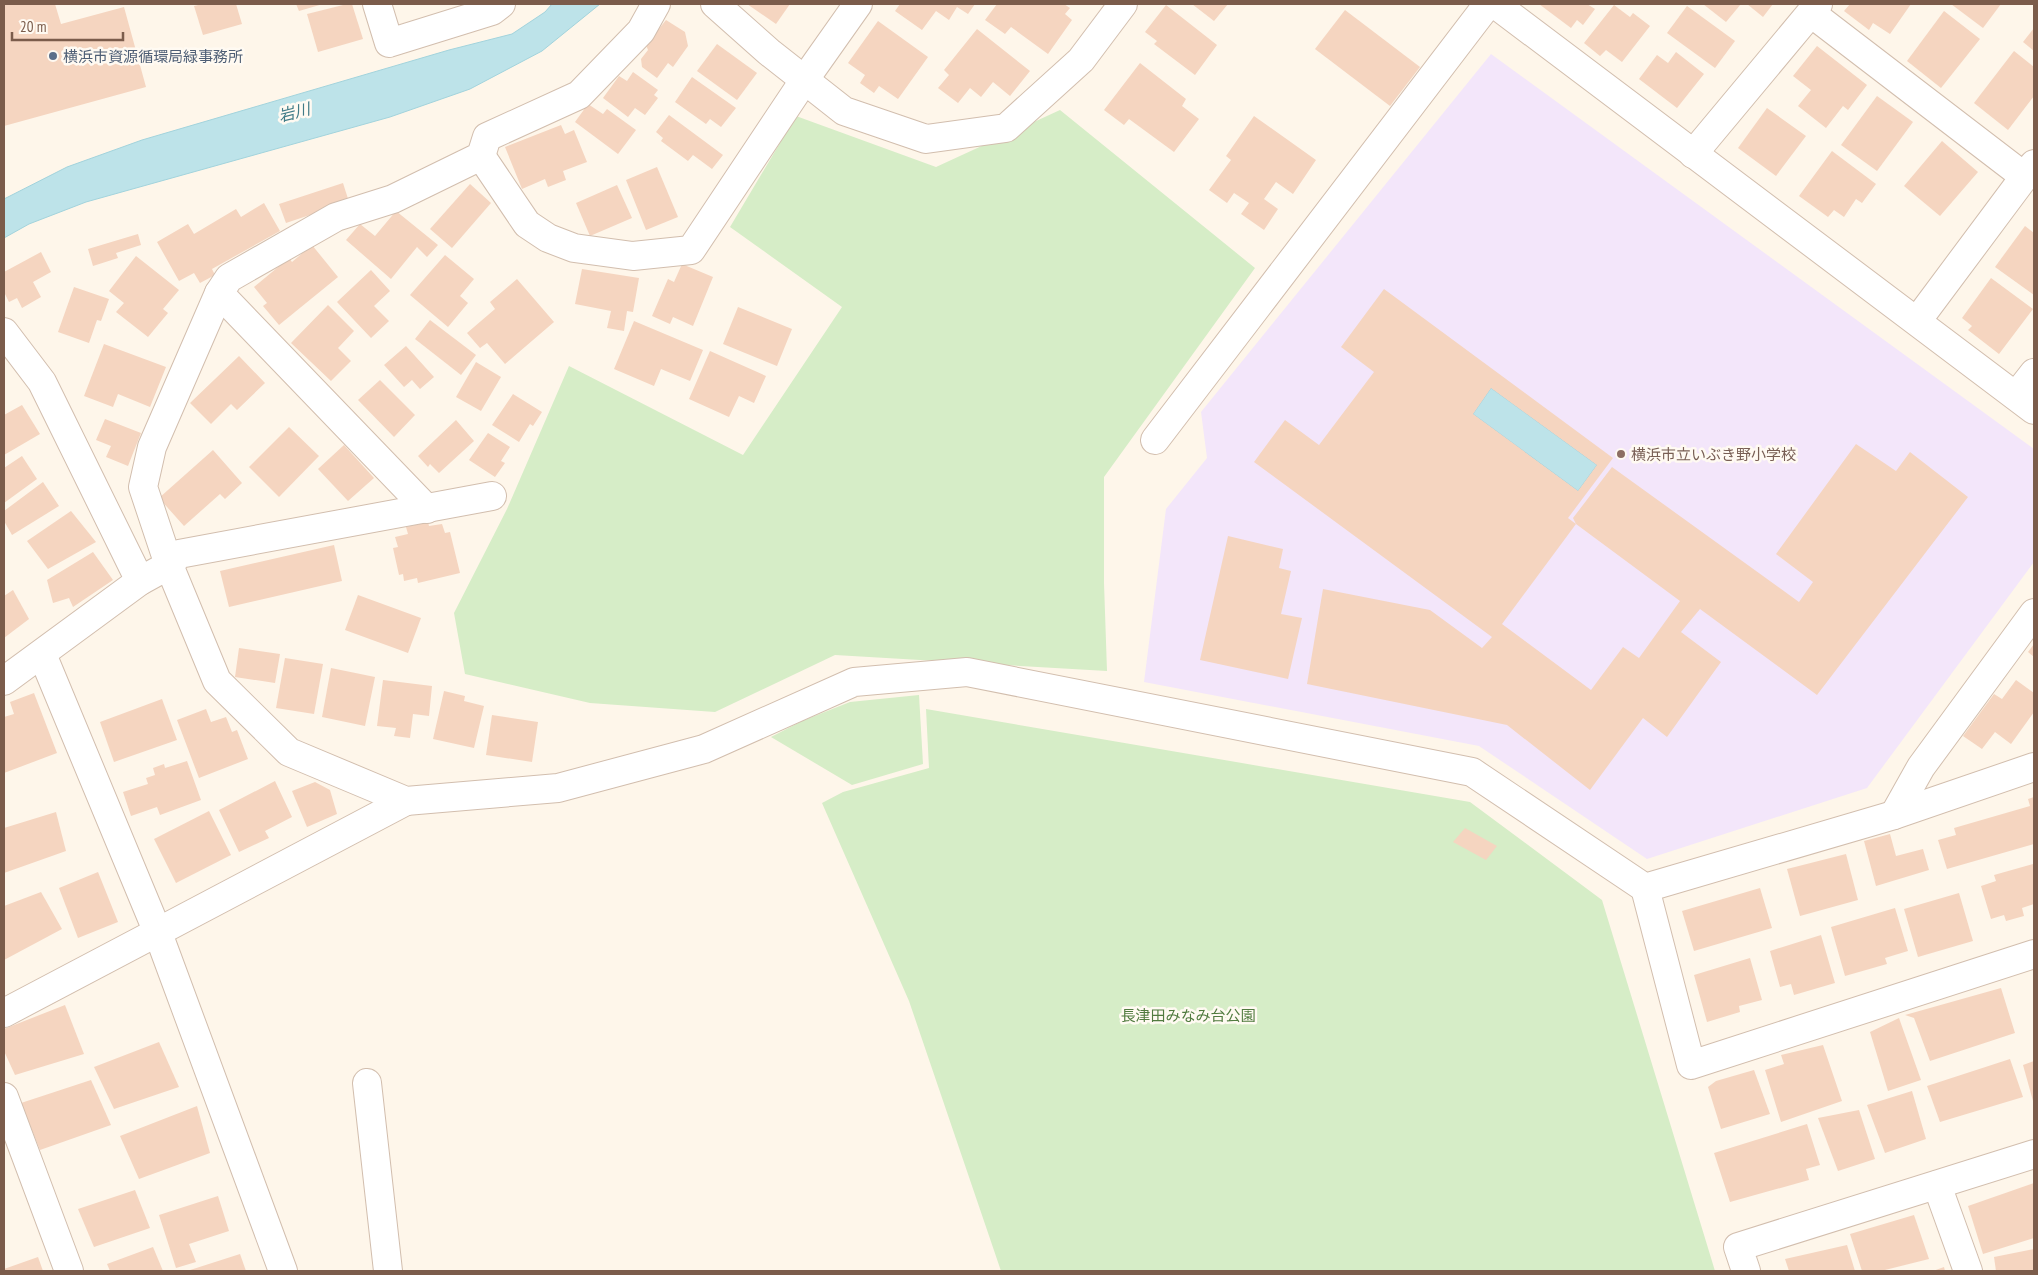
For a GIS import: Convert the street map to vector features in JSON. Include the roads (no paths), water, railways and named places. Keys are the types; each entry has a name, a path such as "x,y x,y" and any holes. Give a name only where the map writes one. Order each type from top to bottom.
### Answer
{"street":[{"path":"377,4 389,43 492,11 501,4"},
{"path":"406,801 290,752 217,681 169,565 143,487 152,447 218,293 229,278 336,216 393,199 481,156 487,137 580,95 641,31 656,4"},
{"path":"715,4 770,52 844,111 926,139 1006,128 1081,60 1123,4"},
{"path":"481,156 527,224 548,238 574,248 633,256 691,250 805,79 858,4"},
{"path":"1155,440 1488,4"},
{"path":"1496,4 2025,403 2034,373"},
{"path":"1693,154 1814,9 2029,170 1917,321"},
{"path":"218,293 427,508"},
{"path":"4,332 42,382 140,581"},
{"path":"4,681 140,581 169,565 180,554 492,496"},
{"path":"1894,815 1921,767 2034,613"},
{"path":"42,654 158,932 283,1271"},
{"path":"4,1013 406,801 558,788 704,749 854,682 967,672 1472,772 1645,888 1691,1065 2034,954"},
{"path":"1645,888 1894,815 2034,767"},
{"path":"367,1083 388,1271"},
{"path":"4,1098 69,1271"},
{"path":"1746,1271 1738,1247 2034,1154"},
{"path":"1937,1185 1968,1271"}],"water":[{"name":"岩川","path":"552,4 600,4 542,51 470,89 390,117 86,202 29,224 4,238 4,199 67,167 142,140 449,50 512,34 545,12"},
{"path":"1491,388 1597,465 1578,491 1473,414"}],"place":[{"name":"横浜市資源循環局緑事務所","path":"53,56"},
{"name":"横浜市立いぶき野小学校","path":"1621,454"}],"park label":[{"name":"長津田みなみ台公園","path":"1188,1015"}]}
